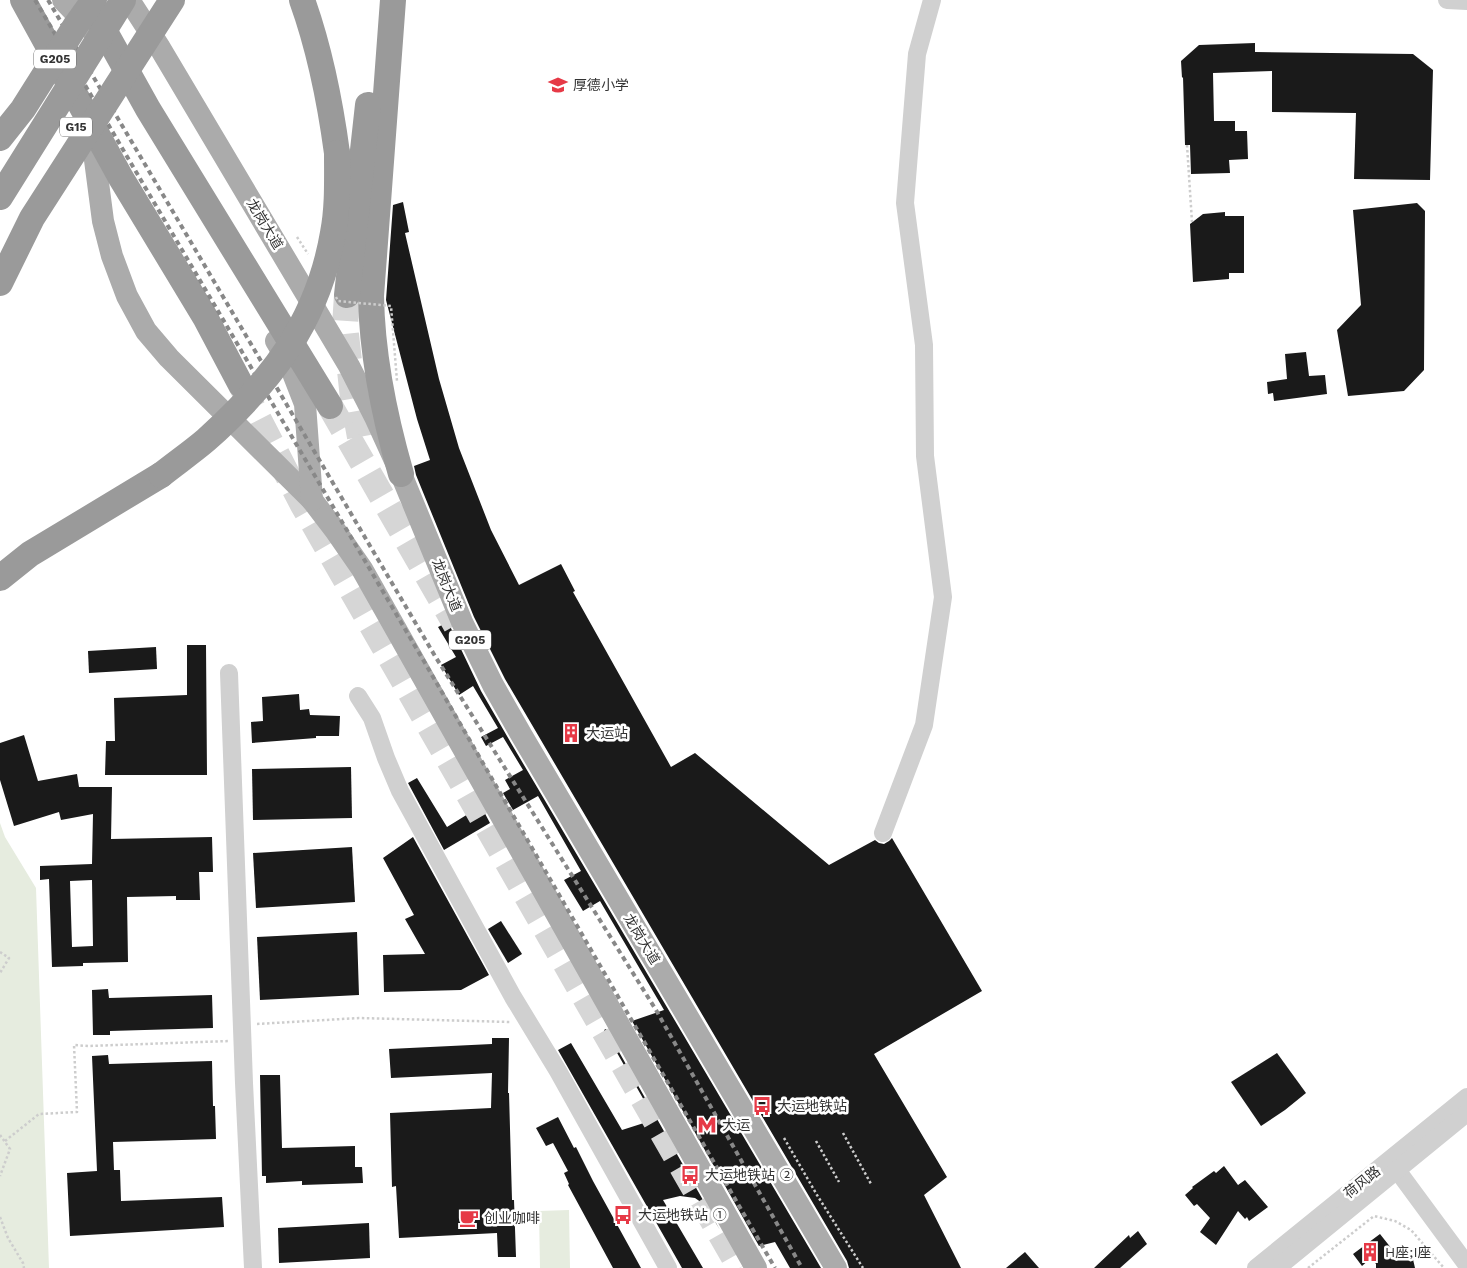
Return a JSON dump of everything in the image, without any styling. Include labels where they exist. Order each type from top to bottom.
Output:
[{"type":"highway","points":[[88,0],[148,109],[330,406]]},
{"type":"highway","points":[[0,138],[24,109],[76,25],[94,0]]},
{"type":"highway","name":"G15","points":[[0,197],[123,0]]},
{"type":"highway","name":"G15","points":[[0,256],[23,214],[156,0]]},
{"type":"highway","points":[[0,283],[32,218],[172,0]]},
{"type":"highway","points":[[0,578],[50,541],[161,475],[205,441],[265,381],[301,329],[316,295],[327,262],[337,195],[337,153],[332,113],[323,68],[302,0]]},
{"type":"highway","points":[[340,294],[375,58],[388,0]]},
{"type":"highway","points":[[393,0],[371,304],[371,328],[382,401],[400,474]]},
{"type":"highway","name":"G205","points":[[22,1],[87,117]]},
{"type":"highway","points":[[87,117],[205,317],[242,385]]},
{"type":"main road","points":[[63,0],[87,24],[103,46],[289,363],[305,404],[312,500]]},
{"type":"main road","name":"龙岗大道","points":[[130,0],[322,320],[375,417],[462,622],[493,685],[836,1268]]},
{"type":"main road","name":"G205","points":[[87,117],[92,137],[102,221],[112,256],[127,296],[146,331],[169,358],[312,500],[362,569],[756,1268]]},
{"type":"street","points":[[883,832],[924,725],[944,597],[925,456],[924,345],[905,203],[916,54],[932,0]]},
{"type":"street","points":[[1447,0],[1467,1]]},
{"type":"street","points":[[229,673],[253,1268]]},
{"type":"street","points":[[358,696],[372,718],[386,758],[405,800],[513,997],[558,1071],[668,1268]]},
{"type":"street","name":"荷风路","points":[[1256,1268],[1467,1097]]},
{"type":"street","name":"荷风路","points":[[1277,1268],[1467,1113]]},
{"type":"street","points":[[1397,1170],[1467,1264]]},
{"type":"path","points":[[1187,145],[1192,222]]},
{"type":"path","points":[[297,237],[312,261]]},
{"type":"path","points":[[340,294],[338,301],[392,306],[397,381]]},
{"type":"path","points":[[0,952],[9,958],[0,973]]},
{"type":"path","points":[[267,1024],[359,1018],[515,1022]]},
{"type":"path","points":[[5,1141],[39,1114],[77,1112],[74,1045],[243,1041]]},
{"type":"path","points":[[843,1133],[871,1184]]},
{"type":"path","points":[[0,1135],[10,1149],[0,1176]]},
{"type":"path","points":[[784,1138],[863,1268]]},
{"type":"path","points":[[816,1141],[839,1182]]},
{"type":"path","points":[[1308,1268],[1374,1216],[1394,1221],[1411,1230],[1444,1268]]},
{"type":"path","points":[[0,1217],[8,1238],[23,1262],[24,1268]]},
{"type":"shaded area","points":[[0,823],[5,837],[36,888],[49,1268],[0,1268]]},
{"type":"shaded area","points":[[569,1210],[570,1268],[540,1268],[539,1211]]},
{"type":"building","points":[[1255,43],[1255,52],[1413,54],[1433,70],[1430,180],[1354,179],[1356,113],[1272,112],[1272,71],[1213,73],[1214,121],[1235,121],[1235,131],[1247,131],[1248,159],[1229,160],[1230,173],[1191,174],[1190,145],[1185,145],[1181,61],[1199,45]]},
{"type":"building","name":"大运站","points":[[403,202],[409,232],[405,233],[439,379],[459,448],[491,530],[519,585],[561,564],[575,591],[573,592],[671,767],[695,753],[829,865],[875,840],[884,844],[892,838],[982,991],[874,1054],[947,1177],[924,1195],[961,1268],[849,1268],[847,1261],[505,679],[474,617],[414,466],[430,460],[417,419],[386,300],[393,205]]},
{"type":"building","points":[[1417,203],[1425,211],[1424,370],[1404,391],[1348,396],[1337,330],[1361,305],[1353,210]]},
{"type":"building","points":[[1225,212],[1225,216],[1244,216],[1244,273],[1229,273],[1229,279],[1193,282],[1190,224],[1203,214]]},
{"type":"building","points":[[1306,352],[1309,376],[1325,375],[1327,394],[1274,401],[1273,393],[1268,394],[1267,382],[1287,379],[1285,354]]},
{"type":"building","points":[[448,622],[481,691],[511,743],[821,1268],[790,1268],[775,1242],[759,1246],[632,1021],[664,1010],[600,901],[583,911],[564,880],[581,871],[538,796],[513,810],[503,793],[510,789],[505,780],[523,770],[503,737],[486,746],[481,737],[498,728],[473,686],[459,695],[441,665],[456,657],[438,627]]},
{"type":"building","points":[[187,645],[206,645],[207,775],[105,775],[106,741],[115,741],[114,698],[187,695]]},
{"type":"building","points":[[156,647],[157,669],[89,673],[88,651]]},
{"type":"building","points":[[299,694],[300,710],[309,709],[310,715],[340,716],[339,736],[316,736],[316,738],[252,743],[251,722],[263,721],[262,697]]},
{"type":"building","points":[[24,735],[38,781],[77,774],[79,787],[112,787],[111,839],[212,837],[213,872],[199,872],[200,900],[176,900],[176,896],[127,897],[128,962],[83,963],[83,966],[52,967],[49,879],[40,880],[40,866],[92,864],[93,814],[61,820],[59,812],[14,826],[0,780],[0,743]],"holes":[[[92,880],[93,946],[72,947],[70,881]]]},
{"type":"building","points":[[351,767],[352,818],[253,820],[252,769]]},
{"type":"building","points":[[417,778],[447,827],[481,806],[490,823],[444,850],[408,783]]},
{"type":"building","points":[[413,837],[489,975],[461,990],[384,992],[383,955],[425,954],[405,919],[414,915],[383,858]]},
{"type":"building","points":[[352,847],[355,902],[256,908],[253,853]]},
{"type":"building","points":[[501,921],[522,954],[508,963],[488,929]]},
{"type":"building","points":[[357,932],[359,995],[260,1000],[257,937]]},
{"type":"building","points":[[108,989],[109,998],[212,995],[213,1028],[110,1031],[110,1035],[93,1035],[92,990]]},
{"type":"building","points":[[606,1029],[720,1230],[705,1205],[695,1198],[680,1196],[663,1200],[703,1268],[682,1268],[558,1050],[571,1043],[622,1130],[647,1122],[649,1109],[604,1030]]},
{"type":"building","points":[[492,1038],[509,1038],[508,1093],[516,1257],[498,1257],[497,1233],[399,1238],[396,1186],[392,1187],[390,1113],[491,1108],[492,1073],[391,1078],[389,1049],[492,1044]]},
{"type":"building","points":[[1277,1053],[1306,1093],[1261,1126],[1231,1082]]},
{"type":"building","points":[[108,1055],[109,1064],[212,1061],[216,1139],[113,1142],[114,1170],[120,1170],[121,1201],[222,1197],[224,1227],[70,1236],[67,1173],[97,1171],[92,1056]]},
{"type":"building","points":[[260,1075],[280,1075],[282,1148],[355,1146],[355,1167],[362,1167],[363,1183],[302,1185],[302,1181],[266,1183],[266,1176],[262,1176]]},
{"type":"building","points":[[558,1117],[641,1268],[613,1268],[568,1185],[564,1173],[568,1171],[553,1143],[546,1146],[536,1128]]},
{"type":"building","points":[[1224,1166],[1238,1185],[1245,1180],[1268,1207],[1249,1221],[1247,1217],[1245,1219],[1238,1211],[1216,1245],[1200,1232],[1210,1218],[1197,1204],[1194,1206],[1185,1195],[1192,1187]]},
{"type":"building","points":[[369,1223],[370,1258],[279,1263],[278,1228]]},
{"type":"building","points":[[1138,1231],[1147,1244],[1120,1268],[1094,1268],[1129,1235],[1130,1238]]},
{"type":"building","name":"H座;I座","points":[[1380,1234],[1399,1258],[1412,1255],[1415,1268],[1376,1268],[1376,1264],[1371,1258],[1362,1266],[1353,1254]]},
{"type":"building","points":[[1025,1252],[1039,1268],[1006,1268]]},
{"type":"tunnel","points":[[347,295],[345,326],[353,398],[364,449]]},
{"type":"tunnel","points":[[241,385],[303,505],[740,1268]]},
{"type":"tunnel","points":[[330,406],[456,625]]},
{"type":"railway","points":[[35,0],[425,663],[775,1268]]},
{"type":"railway","points":[[48,0],[435,656],[656,1010],[802,1268]]},
{"type":"place","name":"厚德小学","points":[[558,85]]},
{"type":"place","name":"大运站","points":[[571,733]]},
{"type":"place","name":"大运地铁站","points":[[762,1106]]},
{"type":"place","name":"大运","points":[[707,1125]]},
{"type":"place","name":"大运地铁站 ②","points":[[690,1175]]},
{"type":"place","name":"大运地铁站 ①","points":[[623,1215]]},
{"type":"place","name":"创业咖啡","points":[[469,1218]]},
{"type":"place","name":"H座;I座","points":[[1370,1252]]}]
